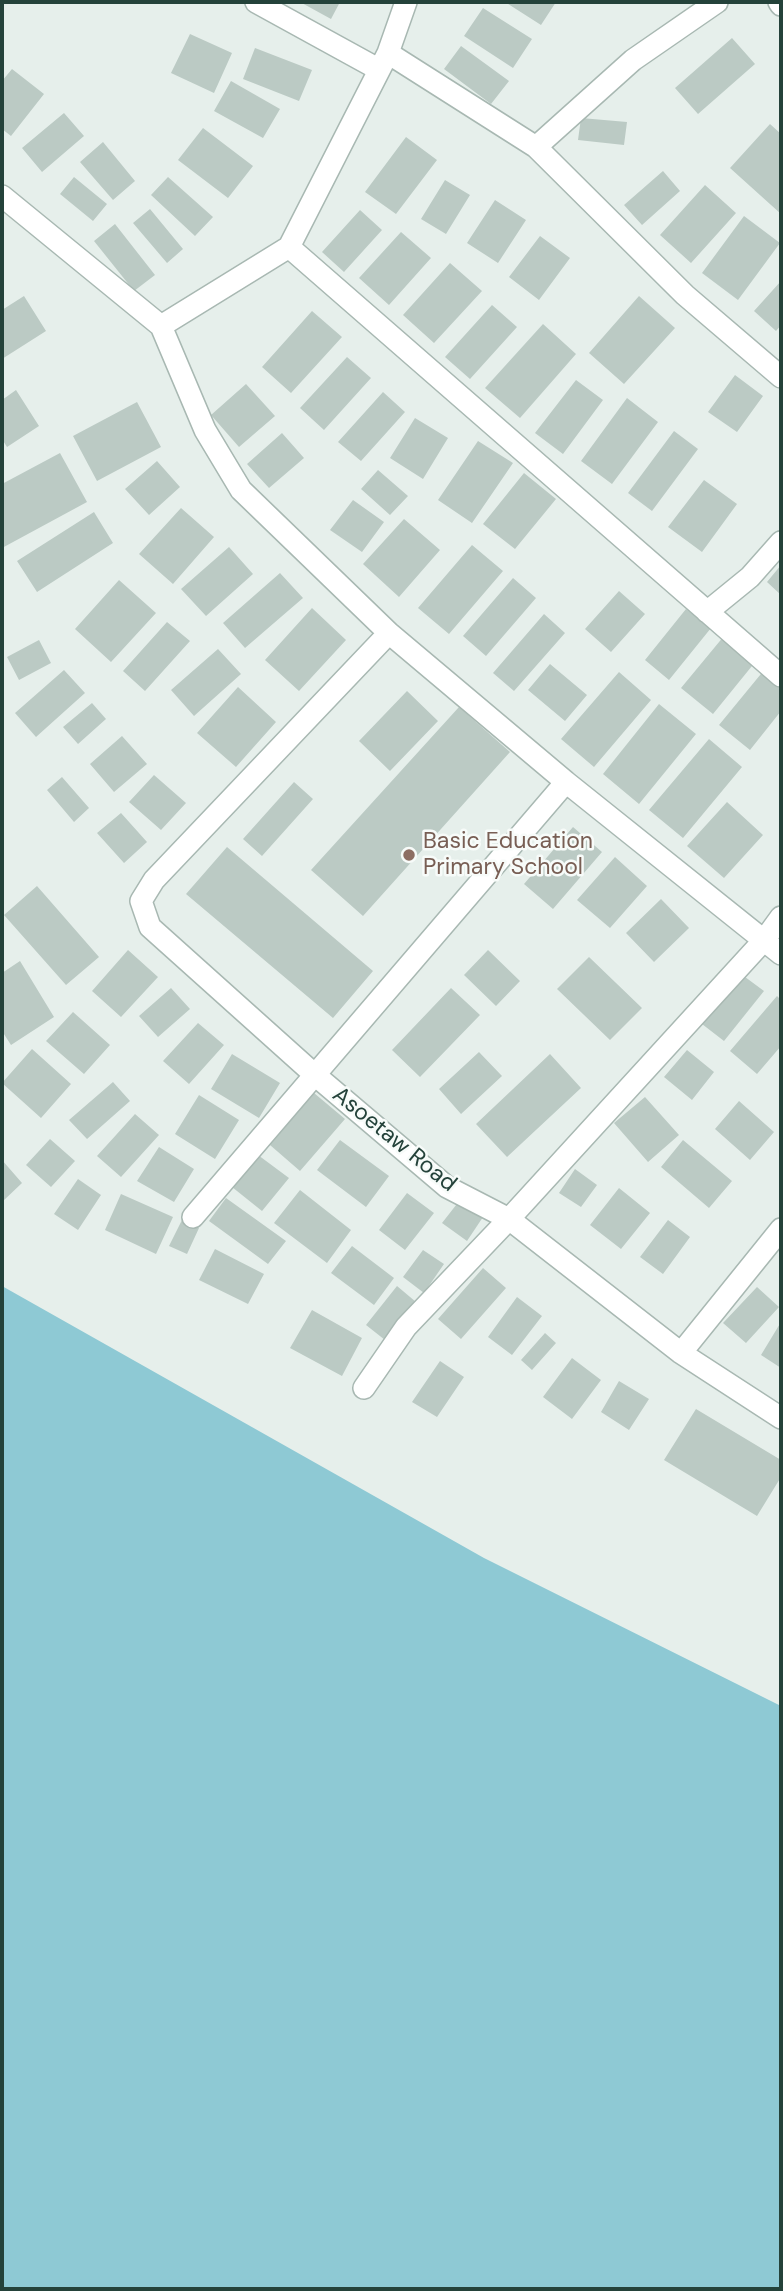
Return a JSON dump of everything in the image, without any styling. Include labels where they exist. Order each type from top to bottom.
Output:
[{"type":"street","points":[[257,2],[383,61],[536,147],[685,295],[781,377]]},
{"type":"street","points":[[161,326],[289,247],[383,61],[406,2]]},
{"type":"street","points":[[536,147],[634,60],[717,2]]},
{"type":"street","points":[[2,196],[161,326],[205,430],[241,490],[389,633],[566,782],[781,954]]},
{"type":"street","points":[[289,247],[781,676]]},
{"type":"street","points":[[707,612],[750,578],[781,542]]},
{"type":"street","name":"Asoetaw Road","points":[[389,633],[154,880],[141,901],[149,927],[447,1187],[509,1219],[681,1353],[781,1418]]},
{"type":"street","points":[[193,1217],[566,782]]},
{"type":"street","points":[[364,1388],[406,1327],[509,1219],[765,939],[781,917]]},
{"type":"street","points":[[681,1353],[781,1229]]},
{"type":"water","points":[[2,1286],[484,1558],[781,1706],[781,2289],[2,2289]]},
{"type":"building","points":[[300,2],[340,2],[331,19]]},
{"type":"building","points":[[505,2],[556,2],[541,25]]},
{"type":"building","points":[[483,8],[532,39],[513,68],[464,36]]},
{"type":"building","points":[[190,34],[232,53],[214,93],[171,73]]},
{"type":"building","points":[[732,38],[755,64],[698,114],[675,88]]},
{"type":"building","points":[[461,46],[509,81],[491,104],[444,69]]},
{"type":"building","points":[[255,48],[312,70],[299,101],[243,79]]},
{"type":"building","points":[[12,69],[44,94],[11,136],[2,129],[2,81]]},
{"type":"building","points":[[231,81],[280,109],[263,138],[214,111]]},
{"type":"building","points":[[64,113],[84,136],[42,172],[22,148]]},
{"type":"building","points":[[581,118],[627,122],[624,145],[578,140]]},
{"type":"building","points":[[770,124],[781,134],[781,214],[730,168]]},
{"type":"building","points":[[203,128],[253,166],[228,198],[178,160]]},
{"type":"building","points":[[406,137],[437,160],[396,214],[365,192]]},
{"type":"building","points":[[103,142],[135,181],[113,200],[80,162]]},
{"type":"building","points":[[663,171],[680,191],[642,225],[624,205]]},
{"type":"building","points":[[74,177],[107,204],[93,221],[60,194]]},
{"type":"building","points":[[168,177],[213,217],[195,236],[151,195]]},
{"type":"building","points":[[445,180],[470,195],[446,234],[421,219]]},
{"type":"building","points":[[705,185],[736,213],[691,263],[660,235]]},
{"type":"building","points":[[495,200],[526,220],[498,263],[467,243]]},
{"type":"building","points":[[150,209],[183,249],[167,263],[133,223]]},
{"type":"building","points":[[360,210],[382,230],[344,272],[322,252]]},
{"type":"building","points":[[744,216],[780,243],[738,300],[702,273]]},
{"type":"building","points":[[115,224],[155,275],[134,291],[94,241]]},
{"type":"building","points":[[401,232],[431,258],[389,305],[359,278]]},
{"type":"building","points":[[540,236],[570,258],[539,300],[509,277]]},
{"type":"building","points":[[450,263],[482,291],[434,343],[403,315]]},
{"type":"building","points":[[781,281],[781,325],[776,331],[754,311]]},
{"type":"building","points":[[24,296],[46,331],[2,359],[2,310]]},
{"type":"building","points":[[639,296],[675,328],[624,384],[589,353]]},
{"type":"building","points":[[492,305],[517,327],[470,379],[445,357]]},
{"type":"building","points":[[312,311],[342,337],[291,393],[262,367]]},
{"type":"building","points":[[543,324],[576,354],[520,418],[485,388]]},
{"type":"building","points":[[347,357],[371,378],[324,430],[300,408]]},
{"type":"building","points":[[735,375],[763,396],[737,432],[708,412]]},
{"type":"building","points":[[576,380],[603,400],[563,454],[535,433]]},
{"type":"building","points":[[246,384],[275,416],[239,447],[211,415]]},
{"type":"building","points":[[16,390],[39,426],[7,447],[2,439],[2,400]]},
{"type":"building","points":[[383,392],[405,412],[361,461],[338,442]]},
{"type":"building","points":[[627,398],[658,422],[612,484],[581,461]]},
{"type":"building","points":[[137,402],[161,447],[97,481],[73,436]]},
{"type":"building","points":[[415,418],[448,438],[423,479],[390,458]]},
{"type":"building","points":[[674,431],[698,449],[652,511],[628,493]]},
{"type":"building","points":[[282,433],[304,458],[269,488],[247,464]]},
{"type":"building","points":[[478,441],[513,463],[472,523],[438,500]]},
{"type":"building","points":[[60,453],[87,502],[2,548],[2,484]]},
{"type":"building","points":[[157,461],[180,487],[149,515],[125,489]]},
{"type":"building","points":[[378,470],[408,496],[390,515],[361,489]]},
{"type":"building","points":[[524,473],[556,499],[515,549],[483,524]]},
{"type":"building","points":[[704,480],[737,504],[702,552],[668,527]]},
{"type":"building","points":[[353,500],[384,522],[362,552],[330,530]]},
{"type":"building","points":[[181,508],[214,537],[173,584],[139,554]]},
{"type":"building","points":[[94,512],[113,543],[37,592],[17,561]]},
{"type":"building","points":[[404,519],[440,550],[399,597],[363,564]]},
{"type":"building","points":[[472,545],[503,571],[449,634],[418,608]]},
{"type":"building","points":[[229,547],[253,574],[206,616],[181,589]]},
{"type":"building","points":[[781,565],[781,595],[767,582]]},
{"type":"building","points":[[280,573],[303,598],[245,648],[223,623]]},
{"type":"building","points":[[513,578],[536,598],[486,656],[463,636]]},
{"type":"building","points":[[119,580],[156,613],[111,662],[75,629]]},
{"type":"building","points":[[619,591],[645,614],[611,652],[585,629]]},
{"type":"building","points":[[312,608],[346,640],[299,691],[265,660]]},
{"type":"building","points":[[686,609],[711,628],[669,680],[645,660]]},
{"type":"building","points":[[544,614],[565,633],[514,691],[493,673]]},
{"type":"building","points":[[167,622],[190,641],[145,691],[123,671]]},
{"type":"building","points":[[724,636],[756,661],[713,714],[681,688]]},
{"type":"building","points":[[39,640],[51,663],[19,680],[7,657]]},
{"type":"building","points":[[218,649],[241,674],[194,716],[171,690]]},
{"type":"building","points":[[550,664],[587,695],[565,721],[528,690]]},
{"type":"building","points":[[765,669],[781,683],[781,711],[750,750],[719,725]]},
{"type":"building","points":[[64,670],[85,693],[36,737],[15,713]]},
{"type":"building","points":[[619,672],[651,700],[594,767],[561,739]]},
{"type":"building","points":[[238,687],[276,722],[236,767],[197,733]]},
{"type":"building","points":[[407,691],[438,721],[390,771],[359,741]]},
{"type":"building","points":[[92,703],[106,719],[78,744],[63,727]]},
{"type":"building","points":[[659,704],[696,734],[639,804],[603,774]]},
{"type":"building","points":[[459,707],[510,752],[363,916],[311,870]]},
{"type":"building","points":[[122,736],[147,764],[114,792],[90,764]]},
{"type":"building","points":[[709,739],[742,767],[683,838],[649,810]]},
{"type":"building","points":[[154,775],[186,803],[161,830],[129,802]]},
{"type":"building","points":[[62,777],[89,808],[74,822],[47,790]]},
{"type":"building","points":[[294,782],[313,799],[262,856],[243,839]]},
{"type":"building","points":[[727,802],[763,835],[724,878],[687,846]]},
{"type":"building","points":[[121,813],[147,842],[124,863],[97,833]]},
{"type":"building","points":[[573,827],[602,852],[553,909],[524,884]]},
{"type":"building","points":[[227,847],[373,971],[333,1018],[186,894]]},
{"type":"building","points":[[615,857],[647,886],[610,928],[577,900]]},
{"type":"building","points":[[37,886],[99,957],[66,985],[4,915]]},
{"type":"building","points":[[661,899],[689,928],[654,962],[626,933]]},
{"type":"building","points":[[128,950],[158,977],[121,1017],[92,991]]},
{"type":"building","points":[[488,950],[520,981],[496,1006],[464,975]]},
{"type":"building","points":[[589,957],[642,1008],[610,1040],[557,989]]},
{"type":"building","points":[[20,961],[54,1017],[11,1045],[2,1031],[2,973]]},
{"type":"building","points":[[741,974],[764,991],[724,1041],[702,1024]]},
{"type":"building","points":[[171,988],[190,1009],[158,1037],[139,1016]]},
{"type":"building","points":[[451,988],[480,1015],[420,1077],[392,1050]]},
{"type":"building","points":[[777,996],[781,1000],[781,1046],[757,1074],[730,1051]]},
{"type":"building","points":[[73,1012],[110,1045],[84,1074],[46,1041]]},
{"type":"building","points":[[198,1023],[224,1045],[189,1084],[163,1061]]},
{"type":"building","points":[[32,1049],[71,1084],[41,1118],[2,1083]]},
{"type":"building","points":[[687,1050],[714,1072],[692,1100],[664,1077]]},
{"type":"building","points":[[479,1052],[502,1076],[461,1114],[439,1089]]},
{"type":"building","points":[[232,1054],[280,1083],[259,1118],[211,1089]]},
{"type":"building","points":[[550,1054],[581,1088],[507,1157],[476,1124]]},
{"type":"building","points":[[113,1082],[130,1101],[87,1139],[69,1120]]},
{"type":"building","points":[[314,1093],[345,1119],[300,1171],[270,1145]]},
{"type":"building","points":[[199,1095],[239,1120],[215,1159],[175,1134]]},
{"type":"building","points":[[645,1097],[679,1135],[648,1162],[614,1123]]},
{"type":"building","points":[[739,1101],[774,1132],[750,1160],[715,1129]]},
{"type":"building","points":[[135,1114],[159,1135],[121,1177],[97,1156]]},
{"type":"building","points":[[50,1139],[75,1161],[51,1187],[26,1165]]},
{"type":"building","points":[[340,1140],[389,1176],[366,1207],[317,1170]]},
{"type":"building","points":[[683,1140],[732,1181],[709,1208],[661,1167]]},
{"type":"building","points":[[159,1147],[194,1169],[174,1202],[137,1181]]},
{"type":"building","points":[[258,1155],[289,1178],[262,1211],[232,1187]]},
{"type":"building","points":[[2,1160],[22,1183],[2,1202]]},
{"type":"building","points":[[575,1169],[597,1185],[581,1207],[559,1193]]},
{"type":"building","points":[[78,1179],[101,1195],[78,1230],[54,1214]]},
{"type":"building","points":[[619,1188],[650,1213],[621,1249],[590,1225]]},
{"type":"building","points":[[300,1190],[351,1230],[327,1263],[274,1223]]},
{"type":"building","points":[[407,1193],[434,1213],[405,1250],[379,1230]]},
{"type":"building","points":[[121,1194],[173,1217],[156,1254],[105,1230]]},
{"type":"building","points":[[226,1198],[286,1241],[268,1264],[209,1221]]},
{"type":"building","points":[[460,1200],[483,1217],[467,1241],[442,1223]]},
{"type":"building","points":[[182,1220],[199,1228],[187,1254],[169,1246]]},
{"type":"building","points":[[668,1220],[690,1237],[663,1274],[640,1257]]},
{"type":"building","points":[[352,1246],[394,1278],[374,1305],[331,1273]]},
{"type":"building","points":[[215,1249],[264,1274],[248,1304],[199,1280]]},
{"type":"building","points":[[423,1250],[444,1264],[424,1293],[403,1277]]},
{"type":"building","points":[[483,1268],[506,1288],[461,1339],[438,1319]]},
{"type":"building","points":[[397,1286],[416,1302],[385,1340],[366,1325]]},
{"type":"building","points":[[757,1287],[779,1307],[746,1343],[723,1323]]},
{"type":"building","points":[[517,1297],[542,1316],[512,1355],[488,1337]]},
{"type":"building","points":[[312,1310],[362,1338],[342,1376],[290,1348]]},
{"type":"building","points":[[781,1322],[781,1368],[761,1355]]},
{"type":"building","points":[[545,1333],[556,1343],[532,1370],[521,1360]]},
{"type":"building","points":[[572,1358],[601,1380],[572,1419],[543,1397]]},
{"type":"building","points":[[440,1361],[464,1377],[437,1417],[412,1402]]},
{"type":"building","points":[[619,1381],[649,1399],[629,1430],[601,1412]]},
{"type":"building","points":[[696,1409],[781,1460],[781,1477],[757,1516],[664,1460]]},
{"type":"place","name":"Basic Education Primary School","points":[[409,855]]}]
